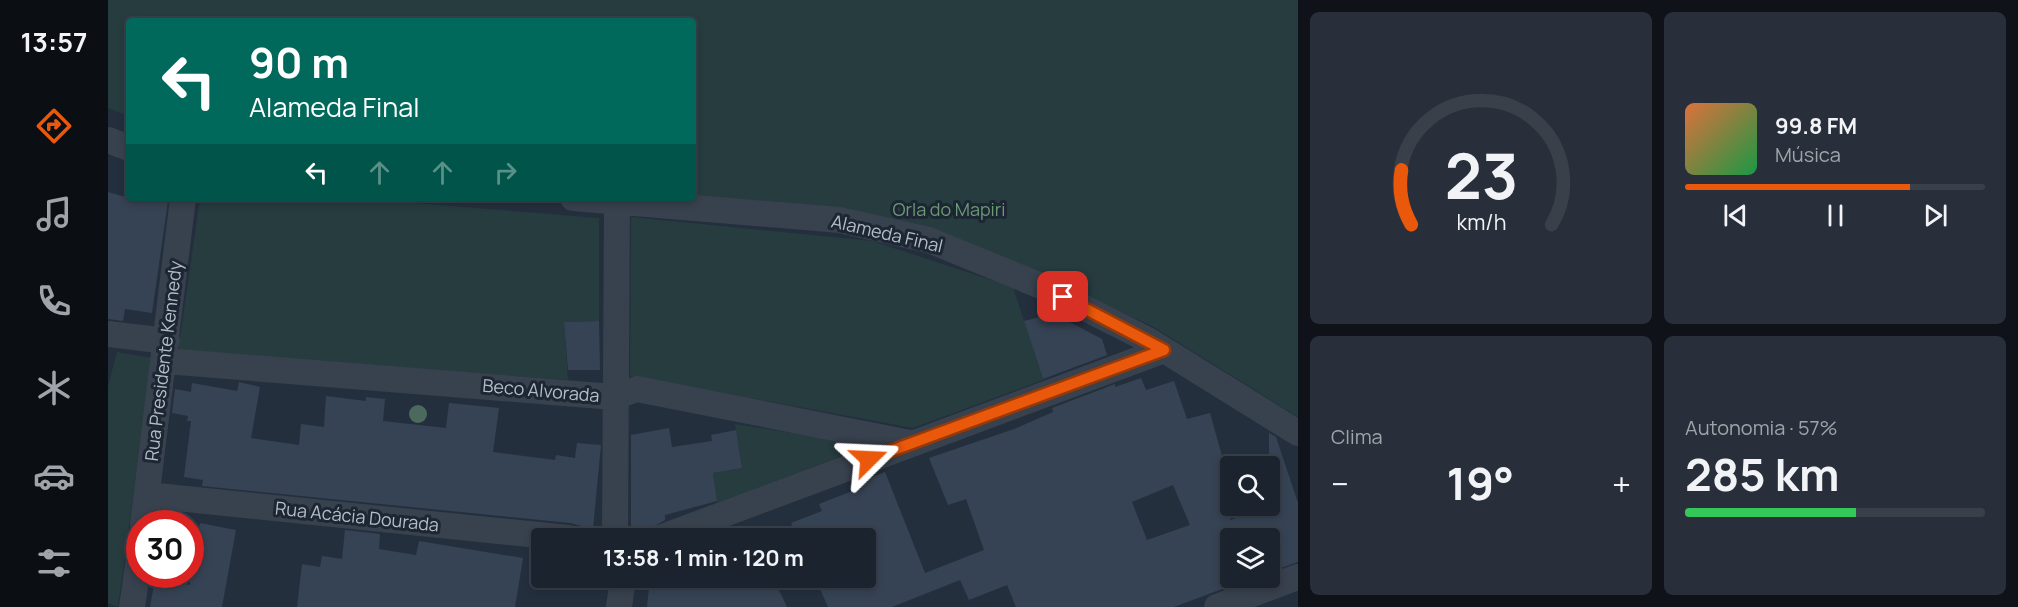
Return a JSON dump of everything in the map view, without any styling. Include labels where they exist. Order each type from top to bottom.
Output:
[{"type":"street","points":[[108,140],[126,147]]},
{"type":"street","name":"Rua Presidente Kennedy","points":[[145,510],[183,201]]},
{"type":"street","points":[[615,528],[617,201]]},
{"type":"street","name":"Alameda Final","points":[[617,201],[840,220],[929,240],[1041,286],[1164,350],[1298,433]]},
{"type":"street","name":"Beco Alvorada","points":[[108,334],[166,351],[614,397],[637,388],[910,443]]},
{"type":"street","points":[[686,528],[1164,350]]},
{"type":"street","name":"Rua Acácia Dourada","points":[[147,495],[531,534]]},
{"type":"street","points":[[1217,607],[1298,577]]},
{"type":"street","points":[[132,607],[135,588]]},
{"type":"street","points":[[619,607],[622,588]]},
{"type":"green space","name":"Orla do Mapiri","points":[[108,0],[1298,0],[1298,417],[1152,326],[930,227],[845,208],[696,196],[696,18],[126,18],[126,115],[108,108]]},
{"type":"green space","points":[[200,201],[389,201],[599,218],[599,321],[564,322],[568,380],[178,352]]},
{"type":"green space","points":[[631,217],[872,241],[1013,287],[1043,380],[913,428],[630,376]]},
{"type":"green space","points":[[117,352],[152,358],[131,510],[126,510],[126,548],[118,607],[108,603],[108,386]]},
{"type":"green space","points":[[735,424],[870,445],[717,503],[713,473],[742,468]]},
{"type":"building","points":[[108,192],[126,197],[126,201],[168,201],[152,313],[125,309],[123,321],[108,319]]},
{"type":"building","points":[[1059,312],[1062,318],[1102,339],[1107,355],[1043,379],[1024,321]]},
{"type":"building","points":[[599,321],[600,370],[568,370],[564,322]]},
{"type":"building","points":[[1141,378],[1146,390],[1174,381],[1187,419],[1210,413],[1222,456],[1220,456],[1220,516],[1230,516],[1230,520],[1243,516],[1280,516],[1280,456],[1269,456],[1269,433],[1276,437],[1298,503],[1298,562],[1280,568],[1280,528],[1220,528],[1220,588],[1225,588],[1174,607],[1016,607],[1007,585],[969,600],[960,580],[892,607],[828,607],[819,588],[876,588],[876,528],[793,528],[791,523],[822,511],[819,504],[852,491],[849,486],[885,472],[925,573],[984,550],[966,499],[948,505],[929,458],[1014,429],[1053,412],[1052,408],[1115,384],[1115,387]],"holes":[[[1173,485],[1190,525],[1147,540],[1132,502]]]},
{"type":"building","points":[[239,382],[260,387],[251,438],[299,445],[301,424],[324,427],[326,396],[366,401],[366,397],[385,399],[383,421],[446,428],[449,403],[499,408],[493,452],[555,460],[556,455],[575,458],[577,443],[601,445],[593,528],[570,523],[202,486],[203,480],[184,477],[191,421],[187,421],[188,416],[172,413],[175,389],[191,392],[192,383],[237,391]]},
{"type":"building","points":[[669,428],[672,447],[712,441],[711,435],[736,430],[742,468],[713,473],[717,501],[665,515],[665,520],[651,528],[631,528],[631,435]]},
{"type":"building","points":[[204,524],[236,530],[222,607],[150,607],[153,588],[204,588]]},
{"type":"building","points":[[345,530],[380,534],[379,549],[416,555],[419,541],[523,558],[515,607],[297,607],[302,564],[320,567],[322,556],[342,559]]},
{"type":"building","points":[[649,588],[778,588],[787,607],[647,607]]},
{"type":"route","points":[[869,459],[1164,350],[1063,297]]}]
